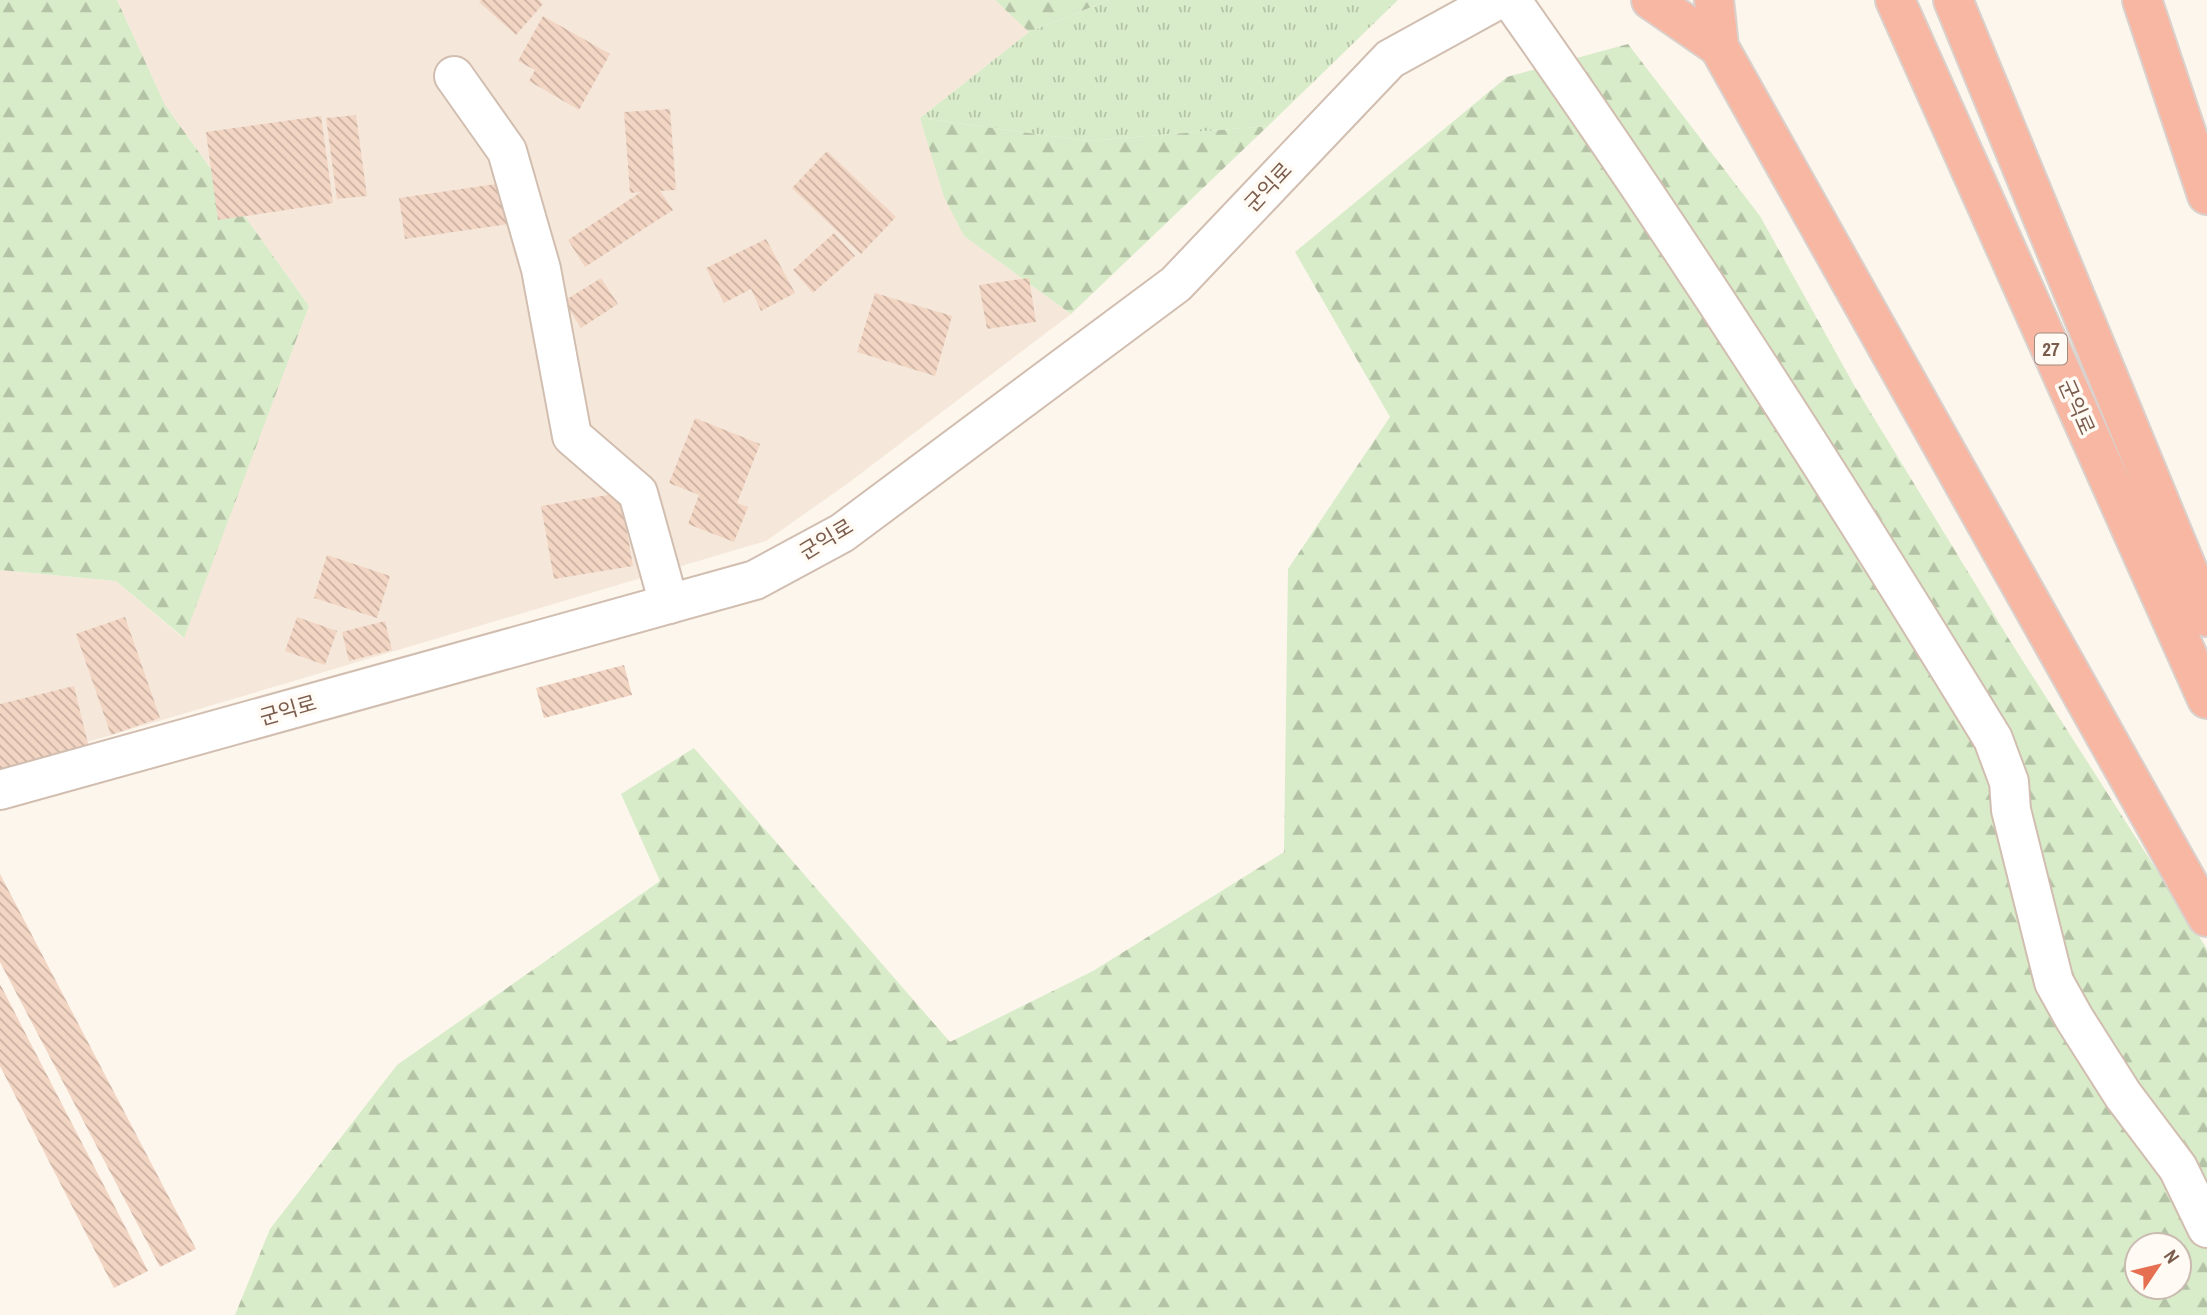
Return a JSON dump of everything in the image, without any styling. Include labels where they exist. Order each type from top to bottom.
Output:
[{"type":"highway","points":[[1651,0],[1718,47]]},
{"type":"highway","points":[[1714,0],[1718,47],[2207,917]]},
{"type":"highway","name":"군익로","points":[[1895,0],[2207,699]]},
{"type":"highway","name":"군익로","points":[[1953,0],[2207,617]]},
{"type":"highway","points":[[2142,0],[2207,195]]},
{"type":"highway","points":[[2161,52],[2171,6],[2176,0]]},
{"type":"street","name":"군익로","points":[[0,790],[755,580],[842,533],[1176,284],[1390,59],[1497,0]]},
{"type":"street","points":[[1511,0],[1597,124],[1847,500],[1993,739],[2009,782],[2011,810],[2054,982],[2123,1095],[2178,1168],[2207,1228]]},
{"type":"street","points":[[454,76],[507,151],[541,269],[572,436],[638,493],[669,604]]},
{"type":"shaded area","points":[[117,0],[995,0],[1029,32],[920,118],[964,236],[1071,314],[847,484],[766,541],[0,768],[0,570],[116,581],[183,638],[309,306],[165,105]]},
{"type":"green space","points":[[0,0],[117,0],[165,105],[309,306],[184,638],[116,581],[0,570]]},
{"type":"green space","points":[[995,0],[1109,0],[1029,32]]},
{"type":"green space","points":[[1109,0],[1398,0],[1268,126],[1088,141],[920,118],[1029,32]]},
{"type":"green space","points":[[1628,44],[1760,216],[1855,387],[2012,644],[2207,949],[2207,1315],[235,1315],[270,1229],[397,1065],[660,881],[621,794],[694,748],[950,1042],[1093,971],[1284,852],[1288,569],[1390,417],[1295,252],[1507,77]]},
{"type":"green space","points":[[920,118],[1088,141],[1268,126],[1071,314],[964,236],[944,197]]},
{"type":"building","points":[[539,0],[543,4],[516,35],[479,2]]},
{"type":"building","points":[[543,16],[610,54],[579,110],[529,81],[535,70],[518,61]]},
{"type":"building","points":[[670,109],[676,190],[660,191],[673,210],[585,267],[568,240],[641,192],[630,193],[624,112]]},
{"type":"building","points":[[356,115],[367,196],[337,199],[326,118]]},
{"type":"building","points":[[321,116],[333,203],[218,220],[206,132]]},
{"type":"building","points":[[827,151],[896,217],[861,254],[792,188]]},
{"type":"building","points":[[503,183],[509,224],[405,239],[399,198]]},
{"type":"building","points":[[834,233],[855,256],[813,293],[793,270]]},
{"type":"building","points":[[766,239],[795,293],[761,311],[751,289],[724,303],[706,268]]},
{"type":"building","points":[[601,278],[618,304],[581,328],[564,301]]},
{"type":"building","points":[[1029,278],[1036,322],[987,329],[979,285]]},
{"type":"building","points":[[875,293],[952,316],[935,376],[857,352]]},
{"type":"building","points":[[695,418],[760,444],[737,503],[748,507],[734,542],[688,524],[699,495],[669,483]]},
{"type":"building","points":[[620,493],[633,566],[554,579],[541,506]]},
{"type":"building","points":[[327,555],[390,576],[377,618],[314,598]]},
{"type":"building","points":[[125,617],[160,718],[111,735],[76,634]]},
{"type":"building","points":[[297,617],[337,631],[325,665],[285,651]]},
{"type":"building","points":[[385,621],[392,650],[349,661],[342,632]]},
{"type":"building","points":[[624,665],[632,695],[544,718],[536,688]]},
{"type":"building","points":[[74,686],[89,748],[0,769],[0,704]]},
{"type":"building","points":[[0,874],[196,1249],[160,1267],[0,962]]},
{"type":"building","points":[[0,984],[148,1271],[114,1288],[0,1066]]}]
